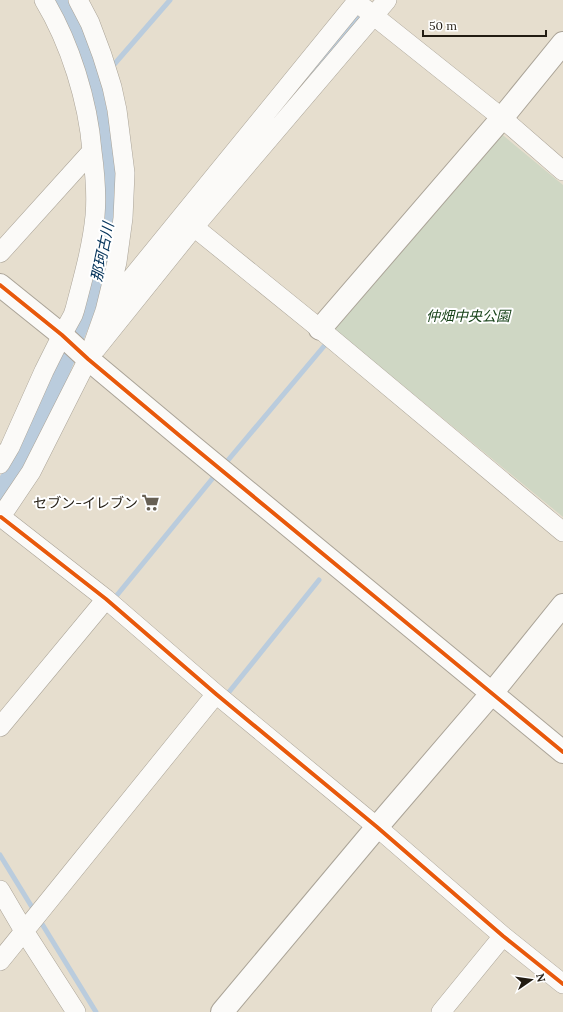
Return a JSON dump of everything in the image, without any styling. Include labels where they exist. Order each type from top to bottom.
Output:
[{"type":"street","points":[[0,464],[10,447],[44,370],[73,315],[89,256],[95,215],[95,179],[91,137],[82,92],[63,36],[53,14],[44,0]]},
{"type":"street","points":[[78,0],[90,23],[102,55],[112,87],[117,110],[125,173],[123,218],[117,262],[105,311],[88,360],[32,472],[1,518],[106,599],[216,694],[377,827],[503,936],[563,984]]},
{"type":"street","points":[[105,311],[187,223],[387,0]]},
{"type":"street","points":[[88,360],[187,223],[356,1],[502,118],[563,171]]},
{"type":"street","points":[[320,329],[502,118],[563,43]]},
{"type":"street","points":[[0,253],[92,152]]},
{"type":"street","points":[[187,223],[320,329],[563,532]]},
{"type":"street","points":[[0,286],[62,335],[88,360],[563,752]]},
{"type":"street","points":[[0,727],[106,599]]},
{"type":"street","points":[[222,1012],[377,827],[492,693],[563,606]]},
{"type":"street","points":[[0,961],[216,694]]},
{"type":"street","points":[[0,890],[24,931],[76,1012]]},
{"type":"street","points":[[441,1012],[503,936]]},
{"type":"green space","name":"仲畑中央公園","points":[[499,132],[563,185],[563,517],[333,328]]},
{"type":"water","name":"那珂古川","points":[[49,0],[73,0],[97,57],[119,173],[113,260],[93,317],[49,423],[41,440],[0,505],[0,476],[14,454],[79,313],[99,176]]},
{"type":"waterway","points":[[111,68],[170,0]]},
{"type":"waterway","points":[[284,107],[363,12]]},
{"type":"waterway","points":[[224,465],[325,345]]},
{"type":"waterway","points":[[113,600],[217,473]]},
{"type":"waterway","points":[[225,697],[319,580]]},
{"type":"waterway","points":[[0,855],[35,912]]},
{"type":"waterway","points":[[39,919],[96,1012]]},
{"type":"cycle path","points":[[0,285],[62,335],[88,359],[180,436],[563,752]]},
{"type":"cycle path","points":[[1,517],[106,599],[216,694],[377,827],[503,936],[563,984]]},
{"type":"place","name":"セブン-イレブン","points":[[151,503]]}]
